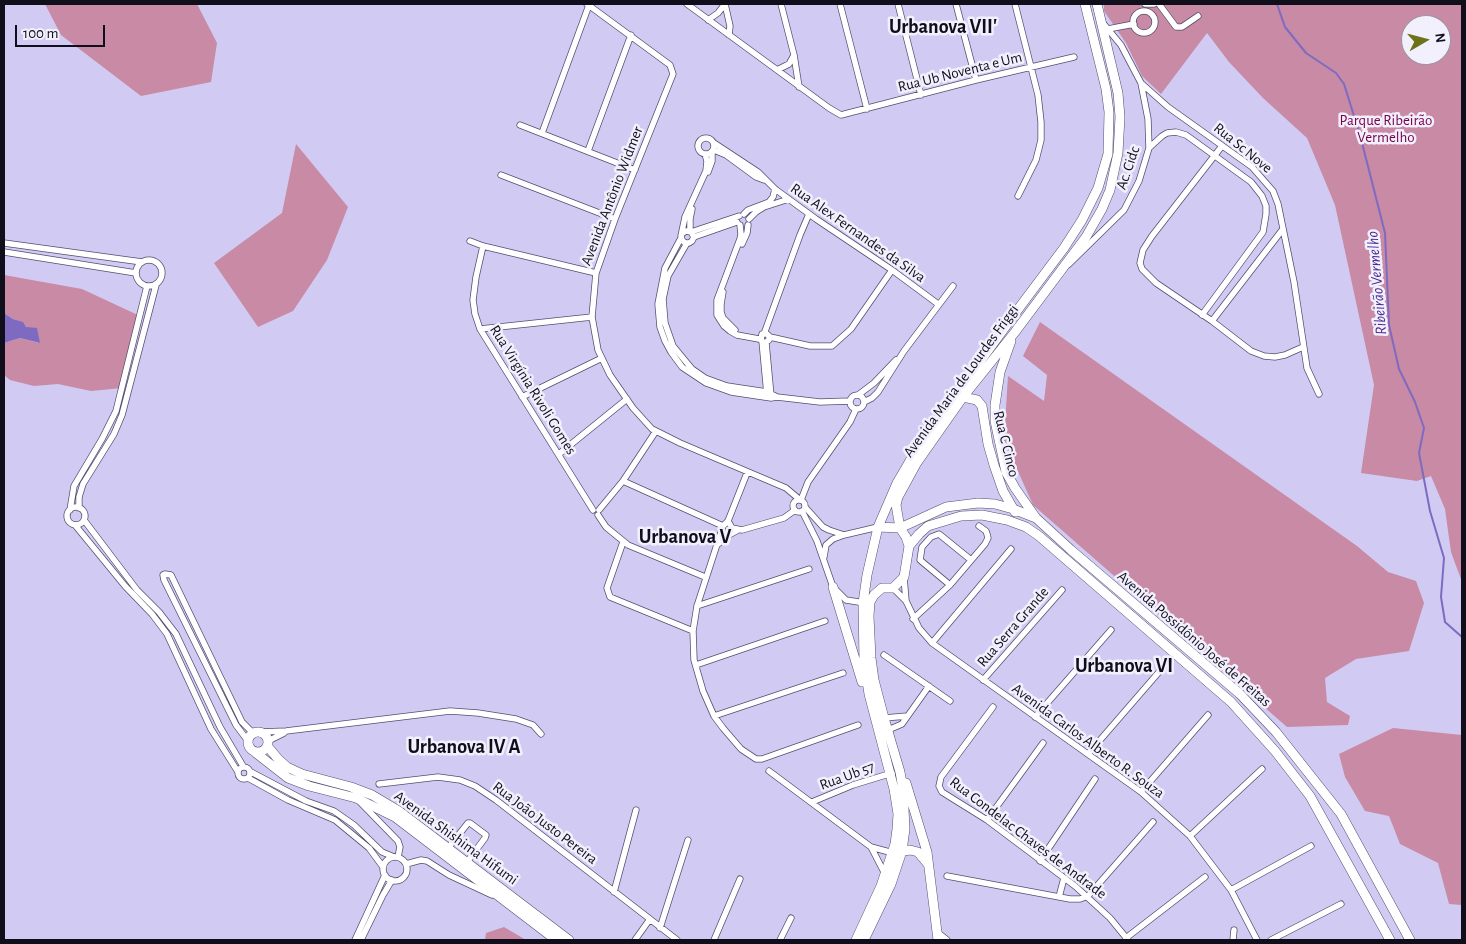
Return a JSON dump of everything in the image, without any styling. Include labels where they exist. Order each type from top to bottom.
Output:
[{"type":"street","points":[[687,4],[800,86]]},
{"type":"street","points":[[708,20],[718,13],[725,4]]},
{"type":"street","points":[[725,4],[730,26],[729,35]]},
{"type":"street","points":[[782,4],[800,86]]},
{"type":"street","points":[[840,4],[867,109]]},
{"type":"street","points":[[898,4],[921,95]]},
{"type":"street","points":[[956,4],[976,80]]},
{"type":"street","points":[[1014,4],[1041,110],[1041,140],[1032,170],[1018,196]]},
{"type":"street","name":"Avenida Maria de Lourdes Friggi","points":[[896,772],[869,694],[864,661],[867,576],[878,527],[897,483],[921,442],[1064,248],[1082,220],[1098,188],[1108,154],[1109,112],[1106,89],[1084,4]]},
{"type":"street","name":"Avenida Maria de Lourdes Friggi","points":[[909,546],[900,528],[896,505],[905,484],[925,450],[963,398],[1086,237],[1102,209],[1110,190],[1118,154],[1119,106],[1097,4]]},
{"type":"street","points":[[1159,4],[1173,25],[1179,28],[1198,16]]},
{"type":"street","points":[[542,133],[588,5]]},
{"type":"street","name":"Avenida Antônio Widmer","points":[[588,5],[670,65],[673,74],[596,273],[592,316],[598,350],[610,375],[633,408],[656,431],[747,473],[786,488],[798,501],[804,502],[801,510]]},
{"type":"street","points":[[1149,8],[1155,23],[1151,31],[1145,33],[1139,31],[1134,24],[1134,17],[1138,12],[1149,8],[1166,14]]},
{"type":"street","name":"Ac. Cidc","points":[[1056,276],[1124,210],[1139,181],[1149,148],[1148,119],[1141,83],[1122,45],[1102,21]]},
{"type":"street","points":[[1108,29],[1134,24]]},
{"type":"street","points":[[588,152],[631,36]]},
{"type":"street","points":[[777,70],[789,64],[794,55]]},
{"type":"street","name":"Rua Ub Noventa e Um","points":[[800,86],[837,113],[844,115],[976,80],[1074,57]]},
{"type":"street","name":"Rua Sc Nove","points":[[1141,83],[1152,94],[1258,173],[1273,191],[1294,282],[1306,368],[1320,394]]},
{"type":"street","points":[[520,125],[635,170]]},
{"type":"street","points":[[1149,148],[1162,136],[1176,132],[1189,136],[1251,182],[1264,200],[1266,214],[1263,232],[1202,315]]},
{"type":"street","points":[[687,243],[683,242],[682,235],[685,217],[706,171],[707,161],[705,154],[699,150],[700,141],[707,138],[714,143],[712,161],[692,208],[690,219],[692,241],[687,243],[672,268],[665,286],[663,300],[664,316],[670,341],[684,361],[705,378],[727,386],[771,395]]},
{"type":"street","name":"Rua Alex Fernandes da Silva","points":[[714,143],[758,172],[775,189],[938,304]]},
{"type":"street","points":[[1222,146],[1152,236],[1143,250],[1140,263],[1142,269],[1156,283],[1212,321],[1251,351],[1264,356],[1275,357],[1303,347]]},
{"type":"street","points":[[705,154],[713,151]]},
{"type":"street","name":"Rua Alex Fernandes da Silva","points":[[713,151],[726,155],[756,177],[764,180]]},
{"type":"street","points":[[501,175],[615,220]]},
{"type":"street","points":[[775,189],[773,197],[768,202],[748,210],[740,219],[740,239],[717,300],[718,314],[724,326],[730,332],[810,346],[832,346],[851,329],[892,270]]},
{"type":"street","points":[[1264,200],[1276,198]]},
{"type":"street","points":[[740,219],[744,226],[756,212],[764,207],[789,199]]},
{"type":"street","points":[[771,395],[764,339],[800,234],[810,214]]},
{"type":"street","points":[[764,339],[735,330],[723,318],[721,312],[722,297],[747,233],[748,216],[692,233],[686,230],[665,268],[658,297],[660,326],[670,352],[682,367],[706,383],[731,392],[828,402],[850,401]]},
{"type":"street","points":[[1212,321],[1283,229]]},
{"type":"street","points":[[470,241],[483,246],[596,273]]},
{"type":"street","points":[[4,243],[142,262],[151,260],[156,261],[162,268],[161,279],[156,285],[122,414],[114,434],[83,484],[79,508]]},
{"type":"street","name":"Rua Virgínia Rivoli Gomes","points":[[483,246],[473,300],[480,329],[606,527],[623,542],[705,577]]},
{"type":"street","points":[[4,252],[136,273]]},
{"type":"street","points":[[142,262],[136,273],[141,283],[148,286],[156,285]]},
{"type":"street","points":[[148,286],[116,411],[74,486],[68,520],[75,525],[167,634],[212,730],[240,778],[244,779],[249,775]]},
{"type":"street","points":[[869,694],[862,682],[824,561],[798,501],[808,482],[850,422],[856,409],[861,408],[864,402],[878,392],[904,351],[953,286]]},
{"type":"street","points":[[480,329],[592,316]]},
{"type":"street","name":"Rua C Cinco","points":[[1015,332],[1000,372],[995,405],[995,421],[1006,472],[1036,518]]},
{"type":"street","points":[[850,401],[853,396],[858,395],[880,376],[904,351]]},
{"type":"street","points":[[522,397],[602,358]]},
{"type":"street","points":[[858,395],[862,397],[864,402]]},
{"type":"street","name":"Rua C Cinco","points":[[963,398],[977,400],[982,406],[990,451],[1003,491],[1026,528]]},
{"type":"street","points":[[559,454],[627,399]]},
{"type":"street","points":[[850,401],[851,406],[856,409]]},
{"type":"street","points":[[597,512],[623,481],[656,431]]},
{"type":"street","points":[[747,473],[717,545],[697,606],[693,631],[696,665],[703,692],[714,716],[741,749],[754,758],[760,759],[858,725]]},
{"type":"street","points":[[623,481],[726,523],[738,530]]},
{"type":"street","points":[[995,504],[1003,491]]},
{"type":"street","name":"Avenida Possidônio José de Freitas","points":[[900,528],[946,507],[971,504],[995,504],[1036,518],[1240,694],[1276,732],[1341,814],[1410,940]]},
{"type":"street","points":[[70,510],[79,508],[84,513],[84,520],[138,590],[159,612],[176,634],[220,727],[243,766],[247,767],[249,775],[288,800],[335,820],[369,848],[384,867]]},
{"type":"street","points":[[801,510],[823,527],[844,534]]},
{"type":"street","points":[[717,545],[724,538],[738,530],[753,528],[784,518],[801,510]]},
{"type":"street","points":[[897,516],[910,520],[927,515]]},
{"type":"street","name":"Avenida Possidônio José de Freitas","points":[[909,546],[928,526],[960,516],[991,516],[1007,520],[1026,528],[1038,536],[1231,702],[1275,751],[1310,796],[1390,940]]},
{"type":"street","points":[[75,525],[80,524],[84,520]]},
{"type":"street","points":[[913,619],[950,585],[985,544],[988,538],[986,531],[979,526]]},
{"type":"street","points":[[824,561],[826,545],[844,534],[878,527],[900,528]]},
{"type":"street","points":[[950,585],[920,560],[922,547],[931,537],[939,534],[971,560]]},
{"type":"street","points":[[623,542],[607,588],[610,597],[693,631]]},
{"type":"street","points":[[906,601],[904,577],[909,546]]},
{"type":"street","points":[[932,643],[1011,549]]},
{"type":"street","points":[[697,606],[809,569]]},
{"type":"street","points":[[254,735],[242,722],[171,575],[163,575],[236,725],[254,735],[266,736],[268,744]]},
{"type":"street","points":[[867,576],[878,587],[882,588],[893,588],[904,577]]},
{"type":"street","points":[[833,587],[846,600],[867,602],[882,588]]},
{"type":"street","points":[[893,588],[906,601]]},
{"type":"street","name":"Rua Serra Grande","points":[[983,680],[1062,590]]},
{"type":"street","name":"Avenida Carlos Alberto R. Souza","points":[[906,601],[913,619],[932,643],[1140,792],[1190,836],[1231,890],[1257,940]]},
{"type":"street","name":"Avenida Maria de Lourdes Friggi","points":[[867,602],[871,658],[896,772]]},
{"type":"street","points":[[696,665],[825,621]]},
{"type":"street","points":[[1035,716],[1111,630]]},
{"type":"street","points":[[884,655],[950,701]]},
{"type":"street","points":[[1088,754],[1159,672]]},
{"type":"street","points":[[714,716],[842,673]]},
{"type":"street","points":[[888,730],[902,724],[929,686]]},
{"type":"street","name":"Rua Condelac Chaves de Andrade","points":[[993,708],[941,777],[938,786],[942,792],[987,820],[1088,896],[1110,918],[1126,939]]},
{"type":"street","points":[[254,735],[450,711],[516,719],[533,725],[541,734]]},
{"type":"street","points":[[1140,792],[1208,715]]},
{"type":"street","points":[[884,718],[907,716]]},
{"type":"street","points":[[254,735],[251,750],[256,753],[263,752],[268,744],[286,732]]},
{"type":"street","points":[[987,820],[1043,743]]},
{"type":"street","name":"Avenida Shishima Hifumi","points":[[268,744],[279,760],[294,771],[372,795],[556,940]]},
{"type":"street","name":"Avenida Shishima Hifumi","points":[[256,753],[288,778],[309,786],[356,798],[397,814],[448,848],[569,940]]},
{"type":"street","points":[[238,772],[239,768],[243,766]]},
{"type":"street","points":[[1190,836],[1262,769]]},
{"type":"street","points":[[769,770],[871,847],[885,874]]},
{"type":"street","points":[[859,940],[891,884],[897,852],[895,844],[898,814],[896,772]]},
{"type":"street","points":[[896,772],[906,782],[922,833],[937,936],[947,940]]},
{"type":"street","name":"Rua Ub 57","points":[[812,802],[853,785],[896,772]]},
{"type":"street","points":[[249,775],[334,811],[354,825],[382,852],[396,857],[406,864],[422,860],[427,861],[449,875],[507,903]]},
{"type":"street","name":"Rua João Justo Pereira","points":[[379,784],[438,777],[468,783],[496,800],[677,940]]},
{"type":"street","points":[[1040,861],[1095,779]]},
{"type":"street","points":[[355,940],[385,875],[384,867],[387,860],[396,857],[400,848],[398,841],[356,798]]},
{"type":"street","points":[[614,892],[636,810]]},
{"type":"street","points":[[947,876],[1059,897],[1080,899],[1088,896],[1153,822]]},
{"type":"street","points":[[448,848],[466,824],[470,823],[486,837],[467,862]]},
{"type":"street","points":[[660,928],[688,840]]},
{"type":"street","points":[[1231,890],[1311,846]]},
{"type":"street","points":[[871,847],[897,852],[910,850],[918,852],[928,864]]},
{"type":"street","points":[[859,940],[885,874],[897,852]]},
{"type":"street","points":[[385,875],[392,880],[399,880],[405,875],[406,864]]},
{"type":"street","points":[[1126,939],[1205,877]]},
{"type":"street","points":[[1059,897],[1064,878]]},
{"type":"street","points":[[714,940],[740,879]]},
{"type":"street","points":[[361,940],[392,880]]},
{"type":"street","points":[[1271,940],[1341,904]]},
{"type":"street","points":[[780,940],[791,918]]},
{"type":"street","points":[[635,940],[650,919]]},
{"type":"street","points":[[1233,940],[1234,930]]},
{"type":"green space","points":[[45,4],[197,4],[217,43],[211,82],[141,96],[61,35]]},
{"type":"green space","name":"Parque Ribeirão Vermelho","points":[[1104,4],[1462,4],[1462,582],[1451,552],[1445,509],[1431,476],[1417,481],[1361,473],[1374,385],[1335,205],[1307,138],[1263,98],[1229,62],[1207,33],[1161,94],[1142,76],[1126,43],[1104,11]]},
{"type":"green space","points":[[296,144],[348,207],[327,260],[293,311],[258,327],[214,263],[282,213]]},
{"type":"green space","points":[[4,275],[82,289],[140,316],[122,388],[91,391],[58,384],[34,386],[10,380],[4,375],[4,343],[20,338],[39,343],[22,322],[4,313]]},
{"type":"green space","points":[[1040,322],[1357,546],[1388,572],[1416,581],[1424,603],[1409,651],[1356,659],[1325,678],[1327,702],[1350,716],[1348,725],[1287,727],[1033,505],[1004,440],[1008,376],[1044,401],[1047,375],[1023,356]]},
{"type":"green space","points":[[1393,728],[1462,735],[1462,905],[1449,904],[1438,863],[1400,844],[1389,816],[1365,811],[1345,777],[1339,754]]},
{"type":"green space","points":[[504,927],[526,940],[485,940],[486,933]]},
{"type":"shaded area","points":[[4,313],[13,319],[23,322],[26,327],[37,328],[40,343],[20,338],[4,343]]},
{"type":"waterway","name":"Ribeirão Vermelho","points":[[1277,4],[1285,27],[1306,53],[1336,73],[1344,84],[1360,135],[1385,233],[1389,325],[1399,369],[1415,402],[1424,428],[1419,453],[1430,511],[1444,558],[1441,597],[1445,622],[1462,637]]},
{"type":"district","name":"Urbanova VII'","points":[[943,27]]},
{"type":"district","name":"Urbanova V","points":[[685,537]]},
{"type":"district","name":"Urbanova VI","points":[[1124,666]]},
{"type":"district","name":"Urbanova IV A","points":[[464,747]]}]
